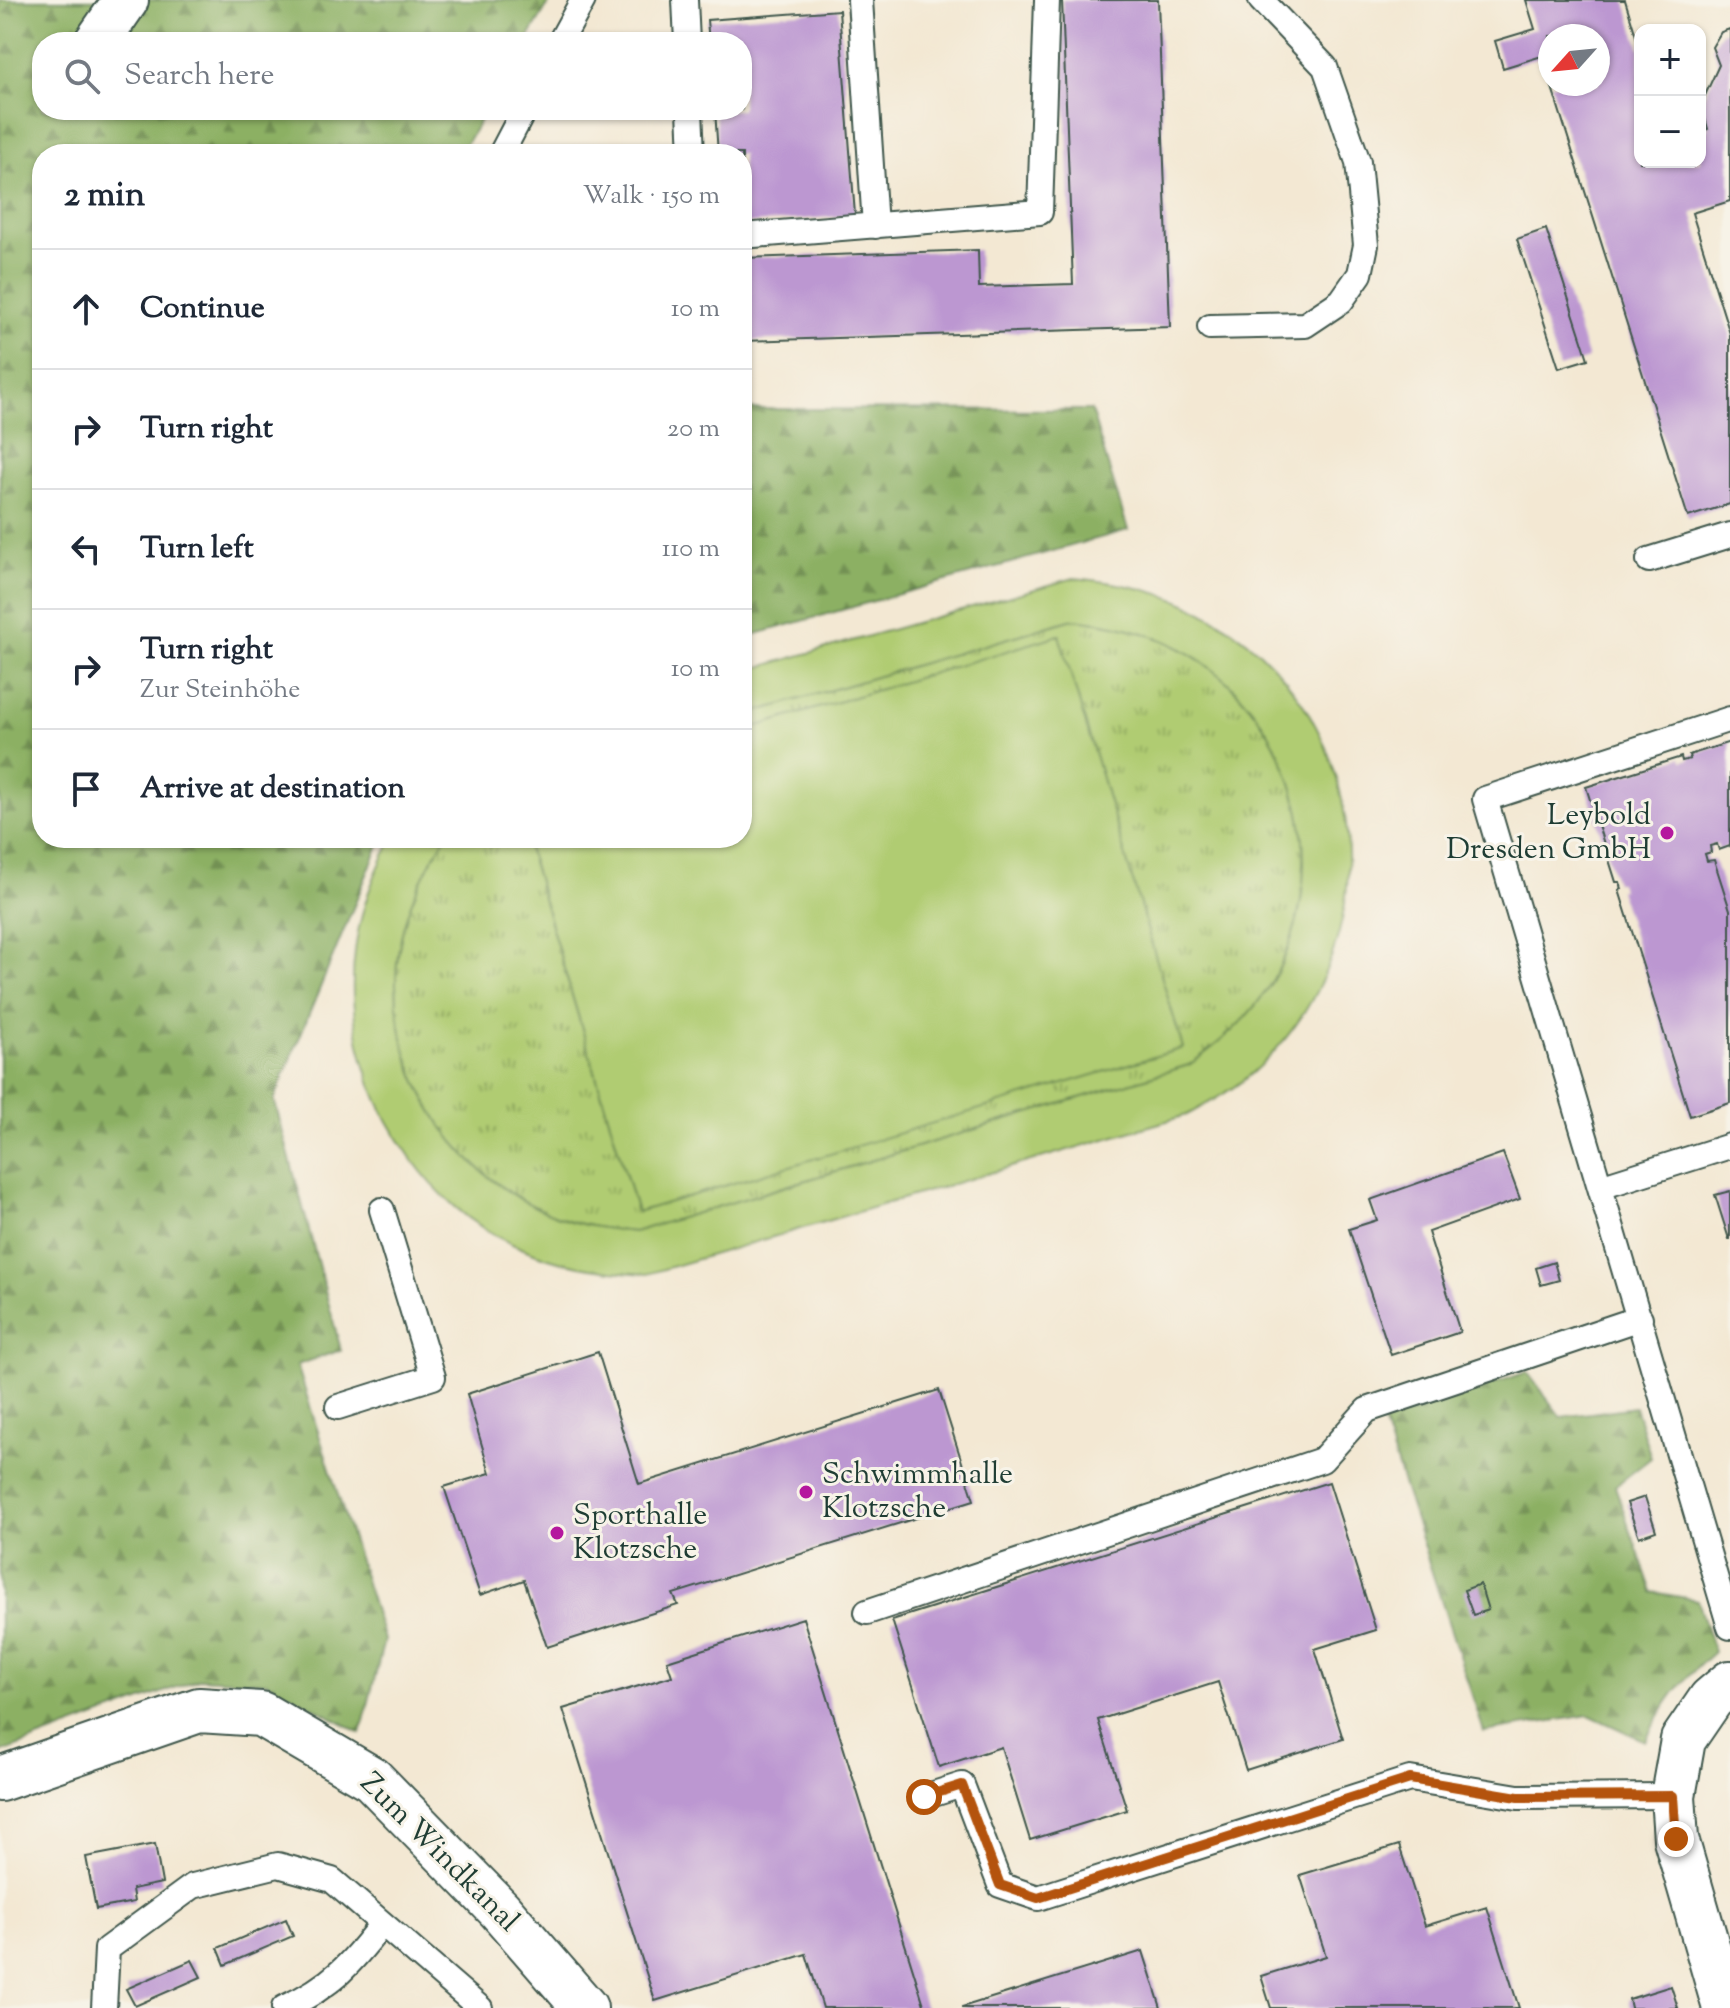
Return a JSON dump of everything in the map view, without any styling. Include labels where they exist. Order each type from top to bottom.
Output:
[{"type":"street","points":[[104,32],[126,0]]},
{"type":"street","points":[[1725,2008],[1676,1839],[1673,1796],[1683,1740],[1711,1699],[1730,1683]]},
{"type":"street","name":"Zum Windkanal","points":[[0,1779],[199,1710],[261,1714],[372,1779],[500,1910],[585,2008]]},
{"type":"lane","points":[[565,32],[583,0]]},
{"type":"lane","points":[[685,0],[687,32]]},
{"type":"lane","points":[[860,0],[875,226]]},
{"type":"lane","points":[[752,235],[1040,212],[1047,0]]},
{"type":"lane","points":[[1210,327],[1305,325],[1341,301],[1360,274],[1366,245],[1358,162],[1325,67],[1261,0]]},
{"type":"lane","points":[[506,144],[519,120]]},
{"type":"lane","points":[[690,120],[692,144]]},
{"type":"lane","points":[[1649,560],[1730,535]]},
{"type":"lane","points":[[1730,719],[1485,799],[1730,1627]]},
{"type":"lane","points":[[1600,1187],[1730,1146]]},
{"type":"lane","points":[[338,1407],[433,1377],[382,1210]]},
{"type":"lane","points":[[867,1612],[1322,1460],[1367,1410],[1640,1318]]},
{"type":"lane","points":[[924,1797],[962,1785],[1000,1885],[1038,1898],[1410,1779],[1518,1797],[1673,1796]]},
{"type":"lane","points":[[104,2008],[107,1949],[193,1886],[278,1865],[332,1880],[480,2008]]},
{"type":"lane","points":[[284,2008],[307,1997],[348,1967],[382,1924]]},
{"type":"green space","points":[[0,0],[551,0],[532,32],[32,32],[32,120],[480,120],[466,144],[32,144],[32,848],[378,848],[274,1099],[341,1350],[297,1365],[384,1640],[361,1733],[266,1682],[201,1678],[0,1753]]},
{"type":"green space","points":[[752,409],[1091,410],[1128,530],[752,635]]},
{"type":"green space","points":[[1074,578],[1131,586],[1172,598],[1248,643],[1296,694],[1328,754],[1346,820],[1347,888],[1332,955],[1301,1017],[1253,1072],[1187,1115],[647,1274],[578,1266],[545,1257],[497,1237],[469,1218],[432,1184],[387,1120],[370,1081],[359,1041],[353,1001],[354,960],[361,919],[374,878],[388,848],[439,848],[424,873],[408,911],[401,937],[396,981],[399,1024],[410,1065],[428,1105],[452,1140],[482,1171],[517,1197],[556,1216],[585,1225],[634,1232],[1189,1065],[1239,1024],[1256,1005],[1288,947],[1301,898],[1303,846],[1295,796],[1277,748],[1249,705],[1212,669],[1167,642],[1109,624],[1073,619],[752,713],[752,669]]},
{"type":"green space","points":[[1073,619],[1109,624],[1167,642],[1212,669],[1249,705],[1277,748],[1295,796],[1303,846],[1301,898],[1288,947],[1264,994],[1248,1015],[1189,1065],[634,1232],[556,1216],[517,1197],[482,1171],[452,1140],[428,1105],[410,1065],[399,1024],[396,981],[401,937],[413,898],[439,848],[528,848],[637,1212],[1059,636],[752,728],[752,713]]},
{"type":"green space","points":[[1059,635],[1183,1048],[637,1212],[528,848],[752,848],[752,728]]},
{"type":"green space","points":[[1527,1372],[1561,1417],[1635,1407],[1651,1458],[1615,1486],[1652,1592],[1698,1600],[1714,1652],[1675,1692],[1645,1741],[1589,1715],[1484,1732],[1383,1422]]},
{"type":"building","points":[[1062,0],[1158,0],[1170,327],[752,341],[752,258],[978,250],[979,287],[1073,284]]},
{"type":"building","points":[[1526,0],[1625,0],[1634,29],[1634,168],[1706,168],[1706,93],[1719,65],[1712,47],[1721,32],[1730,29],[1730,201],[1692,213],[1730,334],[1730,504],[1688,517],[1555,96],[1610,96],[1610,24],[1538,24],[1538,57],[1503,68],[1495,41],[1535,29]]},
{"type":"building","points":[[839,10],[855,215],[752,223],[752,144],[717,144],[716,120],[752,120],[752,32],[708,32],[707,20]]},
{"type":"building","points":[[1546,229],[1588,359],[1559,368],[1517,239]]},
{"type":"building","points":[[1730,742],[1730,846],[1719,850],[1717,844],[1710,846],[1711,852],[1705,854],[1707,861],[1714,860],[1730,910],[1730,1103],[1690,1116],[1619,890],[1622,889],[1620,882],[1616,882],[1586,787],[1681,757],[1682,761],[1690,759],[1689,755]]},
{"type":"building","points":[[1503,1153],[1520,1199],[1428,1232],[1460,1332],[1391,1355],[1349,1229],[1377,1220],[1370,1200]]},
{"type":"building","points":[[1730,1191],[1730,1239],[1729,1239],[1715,1195]]},
{"type":"building","points":[[1554,1262],[1559,1280],[1541,1285],[1536,1268]]},
{"type":"building","points":[[598,1352],[639,1484],[939,1390],[974,1500],[673,1594],[678,1605],[547,1647],[524,1580],[480,1595],[444,1487],[490,1473],[467,1394]]},
{"type":"building","points":[[1329,1482],[1376,1630],[1315,1649],[1343,1739],[1246,1770],[1218,1682],[1098,1720],[1127,1810],[1030,1840],[1001,1747],[939,1767],[892,1620]]},
{"type":"building","points":[[1645,1497],[1656,1531],[1639,1537],[1627,1503]]},
{"type":"building","points":[[1480,1584],[1488,1610],[1473,1615],[1464,1590]]},
{"type":"building","points":[[803,1618],[925,2008],[823,2008],[806,1954],[655,2001],[563,1709],[672,1676],[667,1661]]},
{"type":"building","points":[[155,1844],[162,1883],[132,1889],[134,1902],[96,1909],[86,1857]]},
{"type":"building","points":[[1399,1845],[1425,1926],[1487,1907],[1519,2008],[1271,2008],[1261,1976],[1326,1956],[1300,1875]]},
{"type":"building","points":[[286,1919],[293,1936],[225,1965],[218,1948]]},
{"type":"building","points":[[1143,1951],[1161,2008],[962,2008],[962,2007]]},
{"type":"building","points":[[192,1960],[201,1977],[135,2006],[126,1989]]},
{"type":"building","points":[[1671,1986],[1678,2008],[1631,2008],[1629,1999]]},
{"type":"place","name":"Leybold Dresden GmbH","points":[[1667,833]]},
{"type":"place","name":"Schwimmhalle Klotzsche","points":[[806,1492]]},
{"type":"place","name":"Sporthalle Klotzsche","points":[[557,1533]]},
{"type":"route","points":[[924,1797],[962,1785],[1000,1885],[1038,1898],[1410,1779],[1518,1797],[1673,1796],[1676,1839]]}]
